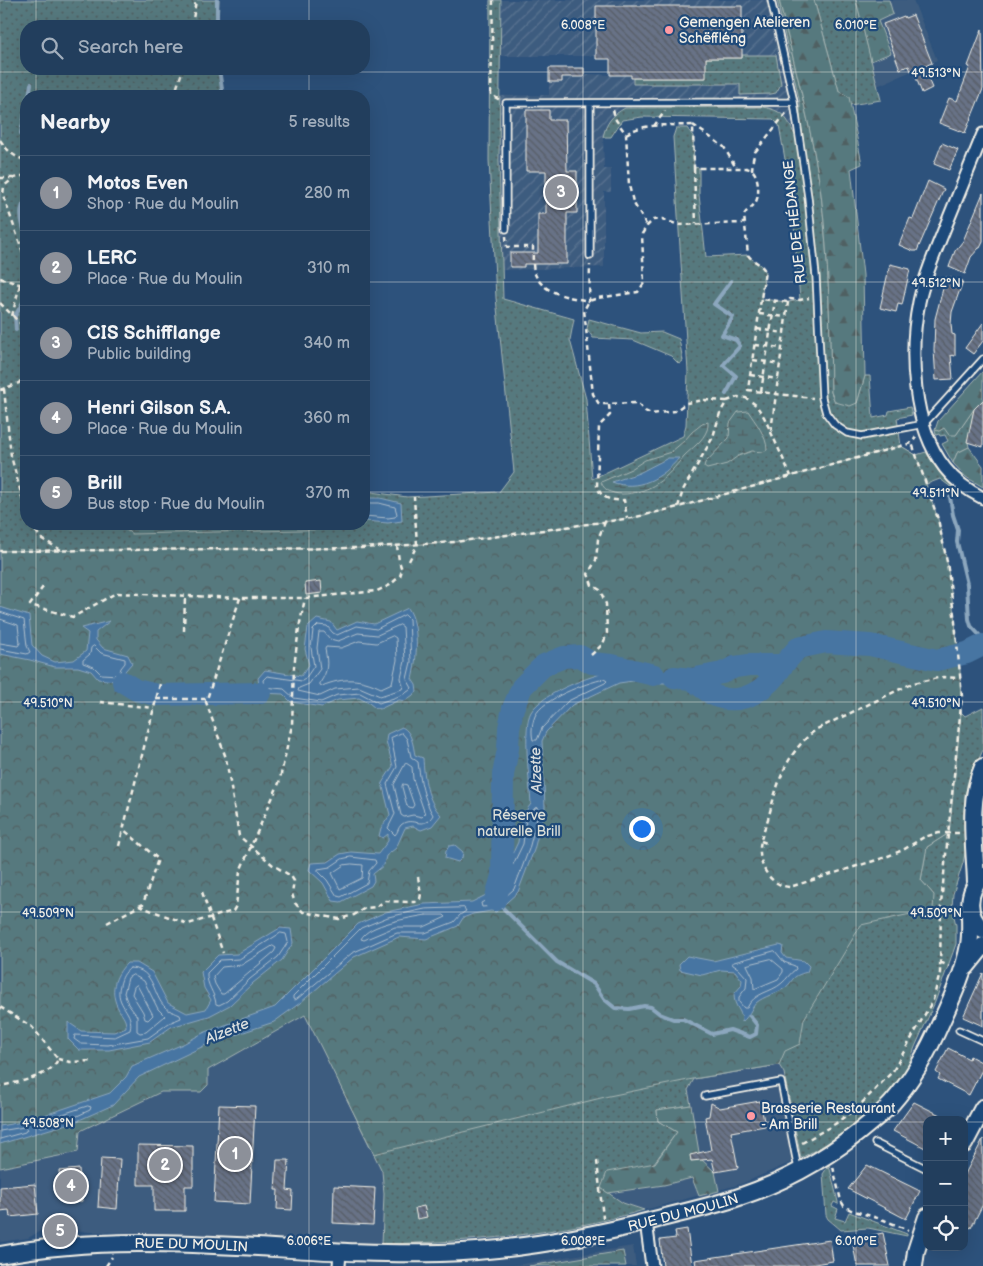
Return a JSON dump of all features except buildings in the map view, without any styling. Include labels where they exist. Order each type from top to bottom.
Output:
[{"type":"main road","points":[[962,973],[969,942],[970,901],[979,880],[972,813],[974,795],[983,767]]},
{"type":"main road","points":[[970,911],[983,930]]},
{"type":"main road","points":[[962,973],[983,946]]},
{"type":"main road","name":"RUE DU MOULIN","points":[[0,1255],[49,1247],[112,1242],[226,1245],[339,1259],[442,1253],[551,1242],[605,1232],[744,1195],[798,1171],[830,1153],[857,1134],[891,1104],[919,1067],[936,1035],[962,973]]},
{"type":"main road","points":[[968,1136],[983,1108]]},
{"type":"main road","points":[[915,1259],[923,1231]]},
{"type":"street","points":[[983,134],[927,273],[919,302],[914,364],[917,392],[924,424],[936,453],[944,467],[961,484],[983,498]]},
{"type":"street","points":[[646,1222],[652,1266]]},
{"type":"lane","name":"RUE DE HÉDANGE","points":[[771,0],[794,102],[808,197],[817,296],[822,398],[826,413],[835,425],[847,433],[862,436],[924,424]]},
{"type":"lane","points":[[506,230],[506,104],[794,102]]},
{"type":"lane","points":[[590,104],[590,256]]},
{"type":"lane","points":[[924,424],[983,359]]},
{"type":"lane","points":[[959,1030],[983,1041]]},
{"type":"lane","points":[[704,1096],[781,1082],[798,1171]]},
{"type":"lane","points":[[875,1143],[923,1167]]},
{"type":"path","points":[[193,20],[196,0]]},
{"type":"path","points":[[494,0],[490,95],[506,104]]},
{"type":"path","points":[[176,90],[181,75]]},
{"type":"path","points":[[746,398],[765,271],[760,264],[748,255],[744,215],[759,196],[756,175],[752,170],[752,159],[755,152],[794,102]]},
{"type":"path","points":[[654,126],[671,103]]},
{"type":"path","points":[[611,104],[616,120],[626,134],[629,185],[633,202],[646,226]]},
{"type":"path","points":[[626,134],[633,129],[654,126],[693,125],[724,147],[736,168]]},
{"type":"path","points":[[693,125],[696,224]]},
{"type":"path","points":[[0,140],[8,152],[20,158]]},
{"type":"path","points":[[694,168],[752,170]]},
{"type":"path","points":[[0,178],[20,176]]},
{"type":"path","points":[[14,178],[4,186],[3,196],[20,243]]},
{"type":"path","points":[[506,230],[507,247],[533,247],[534,273],[548,290],[589,301],[638,292],[644,283],[642,234],[646,226],[653,220],[662,219],[679,225],[745,223]]},
{"type":"path","points":[[590,256],[589,301],[584,310],[593,394],[598,404],[637,403],[651,414],[675,410],[686,403],[705,400],[728,402]]},
{"type":"path","points":[[0,278],[20,284],[12,316]]},
{"type":"path","points":[[761,299],[788,302],[790,299],[800,300],[817,296]]},
{"type":"path","points":[[761,392],[775,300]]},
{"type":"path","points":[[771,432],[788,302]]},
{"type":"path","points":[[0,303],[20,323]]},
{"type":"path","points":[[759,314],[786,318]]},
{"type":"path","points":[[757,329],[784,333]]},
{"type":"path","points":[[755,344],[782,348]]},
{"type":"path","points":[[752,360],[780,364]]},
{"type":"path","points":[[750,375],[778,379]]},
{"type":"path","points":[[20,381],[2,390],[10,456],[20,491]]},
{"type":"path","points":[[748,390],[822,398]]},
{"type":"path","points":[[678,507],[683,490],[713,437],[720,413],[728,402],[738,397],[746,398],[756,405],[764,417],[791,477]]},
{"type":"path","points":[[609,405],[610,415],[599,426],[597,486],[598,490],[607,498],[614,501],[624,500],[627,518]]},
{"type":"path","points":[[0,550],[64,551],[418,545],[627,518],[678,507],[912,443],[938,519],[947,562],[960,670],[961,712],[941,904],[940,973],[933,1000],[893,1071],[859,1106],[835,1124],[793,1148]]},
{"type":"path","points":[[409,562],[418,545],[414,497]]},
{"type":"path","points":[[591,655],[603,644],[607,633],[606,604],[600,590],[592,585],[588,574],[596,560],[598,539],[605,522]]},
{"type":"path","points":[[35,530],[42,539],[64,551]]},
{"type":"path","points":[[42,587],[30,604],[73,617],[116,593],[240,598],[305,598],[377,591],[390,585],[400,576],[402,570],[397,546]]},
{"type":"path","points":[[184,631],[185,596]]},
{"type":"path","points":[[240,598],[206,699],[226,758],[239,836],[273,865],[291,876],[294,880],[292,894],[295,903],[303,912],[339,918],[376,906],[385,901],[415,902],[420,899],[421,894],[418,876]]},
{"type":"path","points":[[140,906],[188,924],[233,911],[236,906],[240,871],[279,783],[292,725],[294,667],[305,598]]},
{"type":"path","points":[[949,833],[939,833],[924,837],[903,850],[883,858],[790,887],[779,885],[770,878],[761,859],[761,841],[780,779],[792,756],[808,735],[913,683],[943,677],[960,678]]},
{"type":"path","points":[[119,846],[160,684]]},
{"type":"path","points":[[156,699],[206,699]]},
{"type":"path","points":[[100,702],[154,708]]},
{"type":"path","points":[[107,923],[143,904],[158,859],[123,829]]},
{"type":"path","points":[[761,841],[769,844]]},
{"type":"path","points":[[202,892],[223,953]]},
{"type":"path","points":[[0,1008],[32,1027],[48,1044],[58,1059],[70,1062],[93,1061]]},
{"type":"path","points":[[0,1086],[50,1071],[58,1059]]},
{"type":"path","points":[[830,1153],[844,1206],[909,1231],[915,1259]]},
{"type":"path","points":[[597,1161],[605,1232]]},
{"type":"shaded area","points":[[502,0],[777,0],[800,103],[801,146],[784,116],[624,108],[616,113],[606,126],[603,137],[604,169],[611,169],[611,192],[604,192],[604,267],[502,270],[499,96],[549,95],[549,68],[584,68],[585,74],[610,75],[626,59],[596,56],[500,56]]},
{"type":"shaded area","points":[[856,0],[913,0],[937,60],[877,86]]},
{"type":"shaded area","points":[[306,1015],[382,1171],[384,1194],[382,1244],[197,1234],[89,1232],[61,1228],[42,1230],[28,1238],[0,1242],[0,1168],[78,1152],[79,1131],[161,1092],[201,1092],[208,1085],[208,1070]]},
{"type":"shaded area","points":[[779,1065],[784,1073],[801,1158],[741,1184],[644,1210],[623,1203],[601,1188],[688,1090],[693,1079]]},
{"type":"shaded area","points":[[633,1246],[636,1266],[510,1266]]},
{"type":"green space","points":[[0,0],[219,0],[218,20],[20,20],[20,75],[220,75],[222,90],[20,90],[20,530],[370,530],[370,492],[407,497],[499,492],[514,472],[496,298],[489,160],[490,0],[501,0],[499,160],[503,299],[574,319],[570,340],[586,399],[592,479],[683,436],[686,425],[688,372],[673,137],[676,128],[687,128],[693,136],[694,167],[699,168],[699,195],[706,257],[748,255],[765,271],[761,299],[788,302],[800,300],[792,199],[779,125],[773,119],[642,117],[622,120],[611,137],[603,137],[610,120],[625,108],[762,107],[778,112],[787,120],[800,145],[800,103],[777,0],[779,0],[808,120],[821,194],[830,317],[831,392],[835,402],[857,403],[865,376],[870,376],[873,418],[888,415],[889,411],[910,407],[912,415],[897,418],[901,446],[916,455],[926,452],[939,472],[955,490],[940,479],[911,490],[0,654],[64,551],[0,551]]},
{"type":"green space","points":[[779,0],[814,0],[839,91],[849,97],[862,164],[851,169],[863,275],[865,376],[857,403],[850,406],[835,402],[831,392],[830,317],[821,194],[808,120]]},
{"type":"green space","points":[[814,0],[856,0],[881,100],[850,105],[848,97],[839,91]]},
{"type":"green space","points":[[856,0],[889,0],[893,14],[878,21],[891,53],[871,61]]},
{"type":"green space","points":[[742,55],[776,55],[781,84],[776,93],[740,95],[740,84],[633,84],[633,78],[705,78],[706,58],[742,58]]},
{"type":"green space","points":[[589,319],[641,333],[662,332],[679,339],[683,361],[679,364],[671,356],[633,340],[593,338],[587,329]]},
{"type":"green space","points":[[983,371],[983,400],[974,409],[956,435],[949,435],[944,428],[939,431],[935,430],[938,421]]},
{"type":"green space","points":[[974,409],[968,442],[969,447],[957,453],[953,463],[942,444],[948,441],[945,435],[936,435],[935,430],[939,431],[944,428],[956,435]]},
{"type":"green space","points":[[748,411],[763,434],[767,450],[763,452],[752,451],[738,456],[727,464],[707,469],[704,467],[705,463],[729,438],[730,423],[738,412]]},
{"type":"green space","points":[[708,422],[707,430],[700,441],[668,475],[650,487],[635,493],[618,494],[605,488],[601,482],[631,469],[645,460],[671,452],[692,432]]},
{"type":"green space","name":"Réserve naturelle Brill","points":[[901,446],[916,455],[938,519],[947,562],[955,622],[960,670],[961,712],[949,833],[927,847],[921,880],[934,895],[933,909],[861,925],[804,1019],[800,1044],[785,1051],[779,1065],[693,1079],[609,1096],[374,1154],[305,1015],[208,1070],[208,1085],[201,1092],[161,1092],[80,1131],[78,1152],[0,1168],[0,551],[361,548],[455,542],[632,518]]},
{"type":"green space","points":[[969,447],[983,466],[983,487],[966,477],[953,463],[957,453]]},
{"type":"green space","points":[[126,530],[301,530],[132,534]]},
{"type":"green space","points":[[983,707],[983,750],[965,794],[964,813],[967,844],[953,894],[952,908],[956,925],[956,944],[935,1002],[906,1071],[886,1097],[857,1123],[801,1158],[784,1073],[779,1065],[694,1079],[688,1090],[691,1105],[657,1110],[658,1121],[677,1132],[654,1163],[601,1188],[623,1203],[644,1210],[579,1226],[514,1236],[382,1244],[384,1194],[382,1171],[306,1015],[934,895],[921,880],[927,847],[949,833],[961,712],[965,716]]},
{"type":"green space","points":[[691,1105],[700,1158],[715,1172],[719,1191],[699,1196],[692,1178],[664,1185],[608,1193],[601,1188],[607,1172],[655,1163],[677,1132],[658,1121],[657,1110]]},
{"type":"green space","points":[[829,1165],[838,1202],[838,1204],[834,1202],[832,1206],[838,1209],[835,1218],[845,1221],[849,1212],[907,1234],[907,1236],[868,1228],[841,1230],[828,1219],[826,1215],[823,1174]]},
{"type":"green space","points":[[623,1251],[626,1266],[529,1266]]},
{"type":"water","points":[[668,458],[679,458],[665,472],[649,481],[631,485],[621,485],[612,482],[639,473]]},
{"type":"water","points":[[370,498],[380,498],[401,503],[402,521],[388,523],[370,522]]},
{"type":"water","points":[[0,607],[29,616],[32,645],[42,656],[55,662],[74,660],[86,651],[88,633],[81,628],[110,621],[96,632],[96,640],[103,648],[128,655],[132,663],[125,671],[123,682],[98,679],[91,671],[78,667],[55,667],[0,654]]},
{"type":"water","points":[[408,608],[412,615],[416,633],[416,653],[412,679],[416,685],[417,692],[405,701],[399,700],[380,709],[359,698],[338,700],[322,707],[291,702],[283,694],[260,693],[258,678],[265,670],[301,676],[309,665],[305,649],[308,627],[317,619],[331,622],[337,630],[357,621],[374,624]]},
{"type":"water","points":[[636,670],[662,673],[670,671],[705,677],[716,697],[689,683],[661,683],[647,679],[619,683],[572,705],[546,732],[542,741],[545,807],[534,850],[518,892],[496,912],[473,914],[463,918],[458,926],[426,939],[399,937],[354,957],[300,1003],[274,1022],[208,1044],[139,1077],[113,1105],[77,1121],[0,1144],[0,1126],[27,1121],[110,1093],[126,1077],[132,1066],[183,1044],[203,1033],[275,1007],[358,924],[386,912],[424,904],[472,902],[490,893],[502,876],[518,842],[521,817],[531,804],[527,730],[531,712],[537,705],[556,692],[593,676],[613,671]]},
{"type":"water","points":[[402,727],[410,735],[415,755],[423,758],[425,781],[429,796],[441,815],[432,826],[421,830],[413,826],[405,828],[396,848],[386,856],[384,865],[373,874],[374,881],[371,886],[341,902],[333,901],[323,883],[309,870],[311,863],[328,862],[340,854],[351,852],[378,854],[388,841],[388,834],[383,838],[379,836],[381,828],[390,815],[382,783],[393,766],[386,741],[387,734]]},
{"type":"water","points":[[455,845],[463,852],[462,858],[458,862],[445,858],[449,846]]},
{"type":"water","points":[[280,928],[291,929],[293,943],[282,960],[253,983],[230,1005],[209,1016],[171,1027],[150,1042],[109,1050],[79,1050],[68,1039],[68,1022],[81,1031],[114,1032],[126,1027],[125,1020],[114,997],[114,985],[119,973],[127,963],[137,963],[152,972],[168,1003],[187,1013],[206,1009],[211,1000],[204,988],[201,972],[218,955],[237,954]]},
{"type":"water","points":[[779,945],[783,946],[782,953],[786,958],[804,961],[809,966],[807,972],[795,977],[785,988],[756,1003],[742,1022],[741,1014],[735,1003],[734,994],[741,986],[742,980],[735,971],[721,970],[702,975],[680,970],[679,964],[687,956],[713,961]]},
{"type":"waterway","points":[[217,0],[217,20]]},
{"type":"waterway","points":[[220,75],[222,90]]},
{"type":"waterway","points":[[30,90],[31,84]]},
{"type":"waterway","points":[[726,394],[736,376],[723,365],[740,346],[736,340],[722,335],[733,317],[714,304],[731,281]]},
{"type":"waterway","points":[[16,330],[15,316],[20,307]]},
{"type":"waterway","points":[[950,497],[958,530],[957,542],[967,584],[969,619],[971,626],[983,639]]},
{"type":"waterway","name":"Alzette","points":[[674,677],[691,679],[722,673],[735,667],[783,665],[798,648],[826,642],[870,645],[937,660],[967,653],[983,645]]},
{"type":"waterway","points":[[495,900],[502,876],[503,775],[513,708],[522,687],[544,665],[564,657],[580,656],[592,663],[612,665],[654,675]]},
{"type":"waterway","points":[[692,679],[715,696],[738,699],[755,693],[771,681],[783,665]]},
{"type":"waterway","points":[[123,682],[136,690],[157,695],[260,693]]},
{"type":"waterway","points":[[500,905],[557,962],[594,984],[604,999],[615,1008],[651,1007],[660,1014],[673,1019],[683,1019],[712,1034],[730,1030],[750,1037],[756,1034],[757,1025],[750,1016]]},
{"type":"place","name":"Gemengen Atelieren Schëffléng","points":[[669,30]]},
{"type":"place","name":"CIS Schifflange","points":[[561,192]]},
{"type":"place","name":"Brasserie Restaurant - Am Brill","points":[[751,1116]]},
{"type":"place","name":"Motos Even","points":[[235,1154]]},
{"type":"place","name":"LERC","points":[[165,1165]]},
{"type":"place","name":"Henri Gilson S.A.","points":[[71,1186]]},
{"type":"place","name":"Brill","points":[[60,1231]]}]
